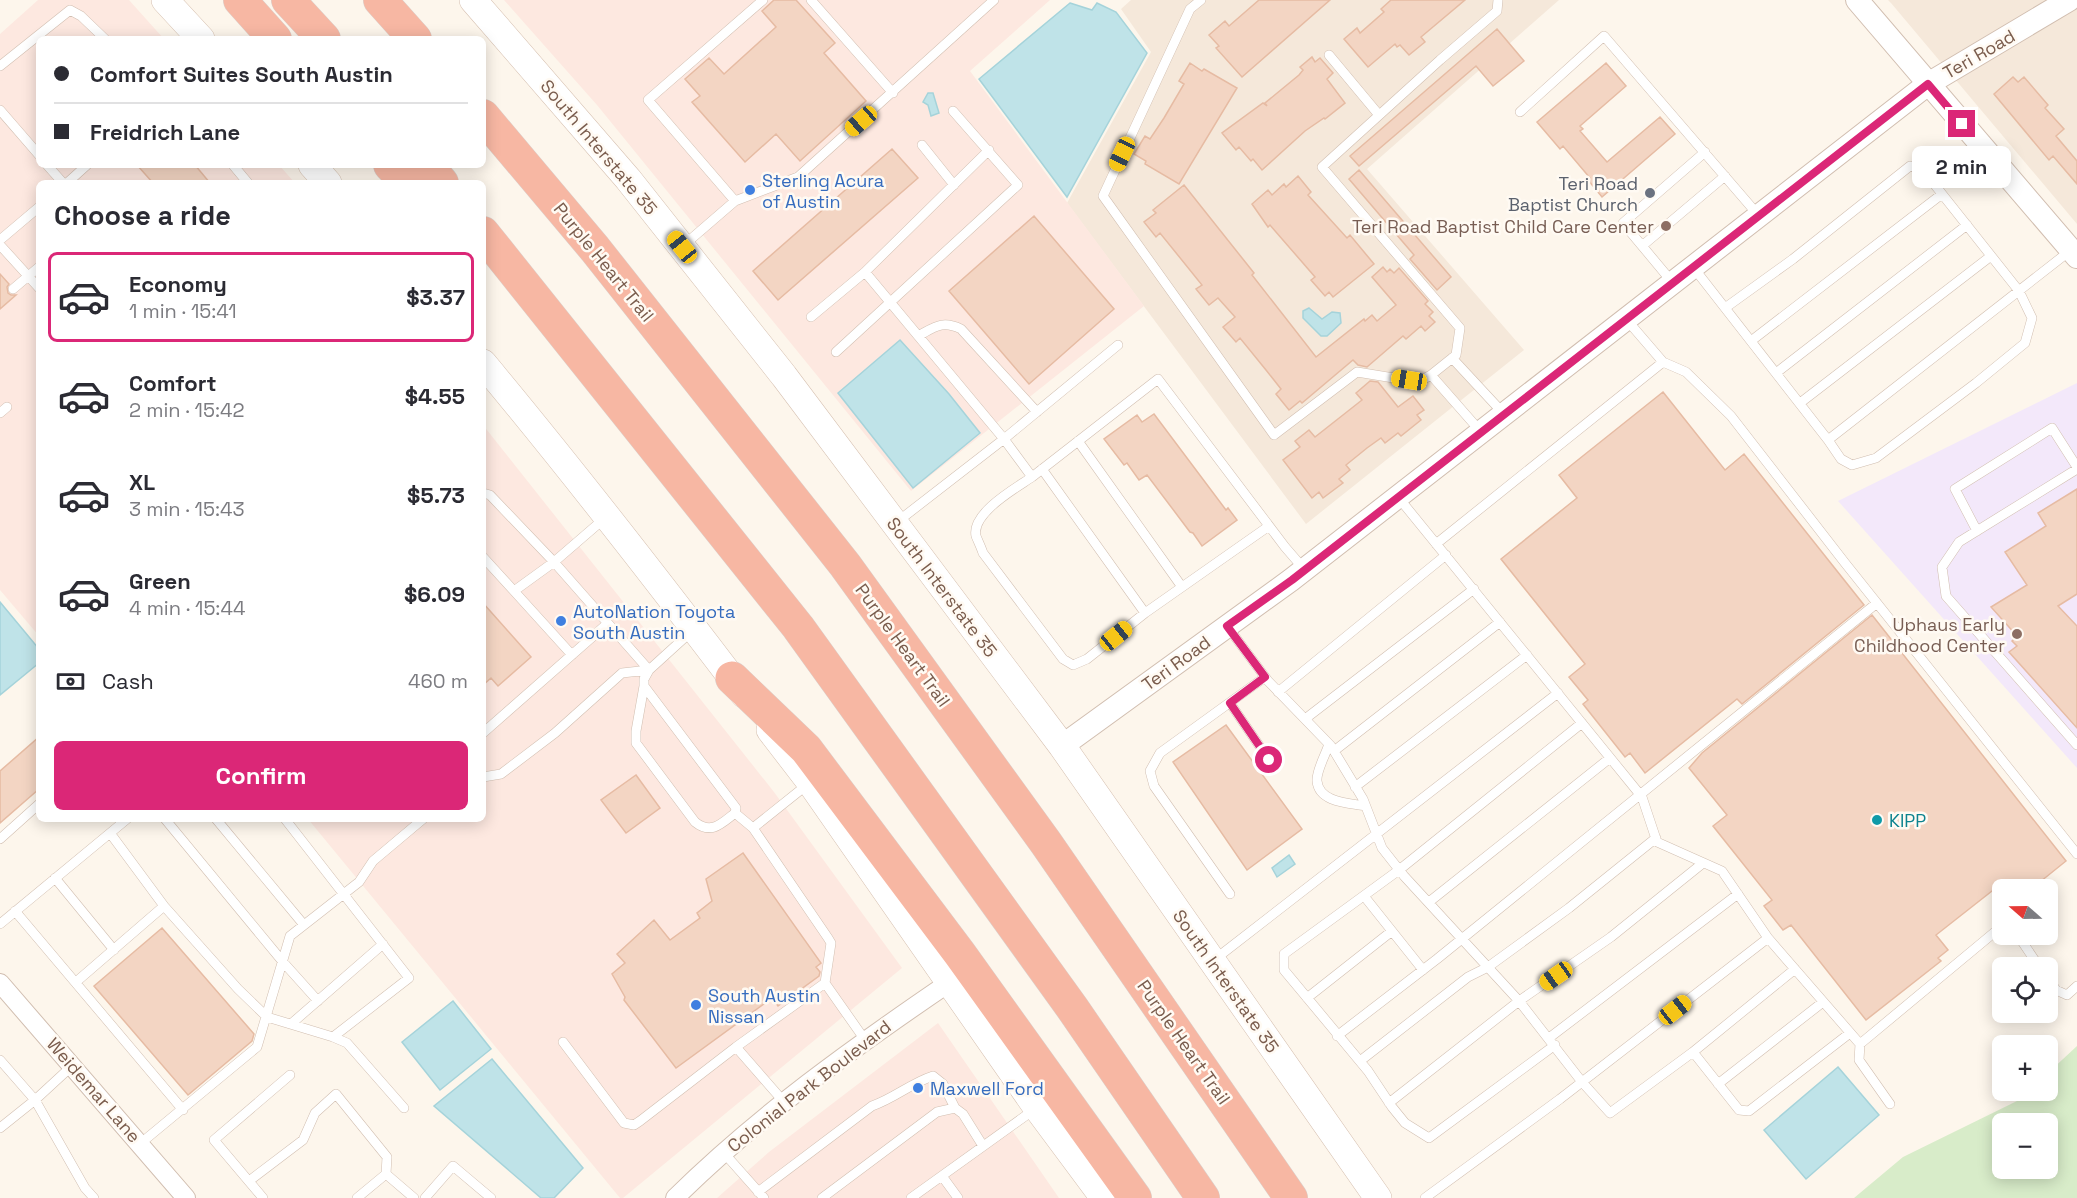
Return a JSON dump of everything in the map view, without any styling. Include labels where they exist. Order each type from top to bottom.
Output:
[{"type":"highway","points":[[240,0],[272,36]]},
{"type":"highway","points":[[288,0],[321,36]]},
{"type":"highway","points":[[380,0],[412,36]]},
{"type":"highway","name":"Purple Heart Trail","points":[[486,120],[595,249],[846,565],[1046,843],[1291,1198]]},
{"type":"highway","points":[[393,168],[405,180]]},
{"type":"highway","points":[[430,168],[440,180]]},
{"type":"highway","points":[[486,237],[798,627],[1073,1009],[1203,1198]]},
{"type":"highway","points":[[486,259],[577,348]]},
{"type":"highway","points":[[732,678],[806,749],[960,954],[1135,1198]]},
{"type":"main road","points":[[165,0],[198,36]]},
{"type":"main road","name":"South Interstate 35","points":[[473,0],[628,179],[784,376],[1062,746],[1378,1198]]},
{"type":"main road","points":[[315,168],[325,180]]},
{"type":"main road","points":[[486,374],[607,516],[732,678],[810,782],[1037,1108],[1104,1198]]},
{"type":"street","points":[[1857,0],[2074,254]]},
{"type":"street","name":"Teri Road","points":[[1062,746],[1305,569],[1928,84],[2069,0]]},
{"type":"street","name":"Colonial Park Boulevard","points":[[675,1198],[784,1102],[865,1040],[950,982]]},
{"type":"street","name":"Weidemar Lane","points":[[0,983],[141,1143],[186,1198]]},
{"type":"lane","points":[[735,201],[648,100],[763,0]]},
{"type":"lane","points":[[811,0],[893,93]]},
{"type":"lane","points":[[682,247],[735,201],[798,177],[994,0]]},
{"type":"lane","points":[[1201,0],[1190,9],[1103,196],[1274,435],[1357,372],[1418,381],[1431,375],[1456,355],[1460,328],[1322,166],[1497,12],[1498,0]]},
{"type":"lane","points":[[38,36],[70,10],[81,16],[102,36]]},
{"type":"lane","points":[[1520,112],[1604,36],[1759,216]]},
{"type":"lane","points":[[0,66],[36,37]]},
{"type":"lane","points":[[1329,55],[1379,115]]},
{"type":"lane","points":[[0,110],[36,152]]},
{"type":"lane","points":[[836,352],[1018,184],[953,111]]},
{"type":"lane","points":[[922,145],[954,185]]},
{"type":"lane","points":[[811,318],[865,272],[989,150]]},
{"type":"lane","points":[[1673,283],[1623,223],[1705,152]]},
{"type":"lane","points":[[1693,267],[1841,459],[1852,465],[1876,458],[2025,343],[2032,318],[2019,291],[1923,170],[1910,166],[1793,259],[1725,308]]},
{"type":"lane","points":[[50,168],[62,180]]},
{"type":"lane","points":[[69,180],[83,168]]},
{"type":"lane","points":[[236,168],[246,180]]},
{"type":"lane","points":[[1642,246],[1725,176]]},
{"type":"lane","points":[[1751,341],[1942,194]]},
{"type":"lane","points":[[36,210],[0,243],[36,285]]},
{"type":"lane","points":[[1776,373],[1967,225]]},
{"type":"lane","points":[[1828,440],[2019,291],[2074,254]]},
{"type":"lane","points":[[1800,404],[1991,256]]},
{"type":"lane","points":[[13,289],[36,269]]},
{"type":"lane","points":[[865,272],[1004,439],[1032,477]]},
{"type":"lane","points":[[1626,320],[1663,362],[1686,372],[1731,416],[2077,854]]},
{"type":"lane","points":[[918,336],[939,324],[951,324],[961,329],[1037,412]]},
{"type":"lane","points":[[895,524],[1004,439],[1118,345]]},
{"type":"lane","points":[[1452,358],[1504,414]]},
{"type":"lane","points":[[1436,543],[1663,362]]},
{"type":"lane","points":[[1431,375],[1481,432]]},
{"type":"lane","points":[[1269,526],[1145,614],[1088,659],[1073,665],[1063,659],[983,553],[976,534],[980,518],[993,504],[1032,477],[1158,379],[1269,526],[1305,569]]},
{"type":"lane","points":[[1977,531],[1955,489],[2052,428],[2077,468],[1977,531],[1959,542],[1942,567],[1946,596],[2077,746]]},
{"type":"lane","points":[[1078,441],[1182,587]]},
{"type":"lane","points":[[1042,469],[1145,614]]},
{"type":"lane","points":[[486,494],[490,495],[554,562],[649,670]]},
{"type":"lane","points":[[1398,497],[1640,794],[1658,842],[1722,871],[1768,938],[1860,1044],[1859,1060],[1890,1104]]},
{"type":"lane","points":[[514,591],[554,562],[607,516]]},
{"type":"lane","points":[[1278,692],[1446,555]]},
{"type":"lane","points":[[486,559],[572,655]]},
{"type":"lane","points":[[1305,719],[1474,589]]},
{"type":"lane","points":[[1337,1035],[1423,970],[1877,603]]},
{"type":"lane","points":[[1365,806],[1332,800],[1320,790],[1317,780],[1332,747],[1500,622]]},
{"type":"lane","points":[[486,730],[608,624]]},
{"type":"lane","points":[[1227,626],[1278,692],[1332,747],[1365,806],[1382,848],[1399,870],[1519,1001],[1582,1082],[1610,1113],[1693,1052],[1795,969]]},
{"type":"lane","points":[[695,629],[649,670],[644,679],[636,743],[695,822],[703,828],[709,829],[735,813]]},
{"type":"lane","points":[[1355,787],[1527,655]]},
{"type":"lane","points":[[486,776],[501,774],[555,733],[622,673],[649,670]]},
{"type":"lane","points":[[1230,894],[1154,786],[1149,771],[1160,753],[1265,677]]},
{"type":"lane","points":[[644,686],[736,808],[735,813]]},
{"type":"lane","points":[[1212,962],[1558,693]]},
{"type":"lane","points":[[1230,703],[1269,760]]},
{"type":"lane","points":[[1582,723],[1399,870],[1284,954],[1284,970],[1360,1061],[1405,1123],[1429,1138],[1737,894]]},
{"type":"lane","points":[[1429,902],[1610,758]]},
{"type":"lane","points":[[753,828],[810,782]]},
{"type":"lane","points":[[0,839],[36,807]]},
{"type":"lane","points":[[735,813],[753,828],[831,943],[825,982],[865,1040]]},
{"type":"lane","points":[[0,924],[123,822]]},
{"type":"lane","points":[[167,822],[318,1001]]},
{"type":"lane","points":[[218,822],[304,925]]},
{"type":"lane","points":[[287,822],[409,978],[333,1037]]},
{"type":"lane","points":[[141,1143],[257,1047],[290,936],[359,882],[373,861],[419,822]]},
{"type":"lane","points":[[110,833],[164,906],[238,989],[267,1017],[347,1043],[404,1108]]},
{"type":"lane","points":[[1360,1061],[1468,977],[1488,967],[1569,908],[1656,838]]},
{"type":"lane","points":[[1389,1103],[1519,1001],[1611,937],[1703,863]]},
{"type":"lane","points":[[55,878],[114,950]]},
{"type":"lane","points":[[1364,896],[1423,970]]},
{"type":"lane","points":[[76,982],[164,906]]},
{"type":"lane","points":[[15,911],[183,1110]]},
{"type":"lane","points":[[1307,998],[1392,931]]},
{"type":"lane","points":[[1860,1044],[1992,934]]},
{"type":"lane","points":[[1425,1198],[1582,1082],[1768,938]]},
{"type":"lane","points":[[291,1024],[383,944]]},
{"type":"lane","points":[[563,1042],[624,1123],[634,1125],[825,982]]},
{"type":"lane","points":[[2058,991],[2067,995],[2077,986]]},
{"type":"lane","points":[[1718,1084],[1823,1002]]},
{"type":"lane","points":[[1693,1052],[1739,1110],[1749,1111],[1850,1033]]},
{"type":"lane","points":[[736,1047],[784,1102]]},
{"type":"lane","points":[[0,1059],[35,1100],[85,1188],[94,1198]]},
{"type":"lane","points":[[0,1128],[73,1065]]},
{"type":"lane","points":[[263,1198],[214,1140],[290,1075]]},
{"type":"lane","points":[[724,1153],[761,1195],[872,1106],[890,1100],[921,1080],[933,1076],[943,1084],[955,1108],[963,1114],[982,1146]]},
{"type":"lane","points":[[249,1181],[303,1140],[315,1113],[336,1094],[387,1157],[386,1174],[357,1198]]},
{"type":"lane","points":[[822,1198],[937,1112],[955,1108]]},
{"type":"lane","points":[[911,1198],[1037,1108]]},
{"type":"lane","points":[[425,1198],[453,1166],[491,1198]]},
{"type":"lane","points":[[386,1174],[414,1198]]},
{"type":"lane","points":[[942,1176],[958,1198]]},
{"type":"shaded area","points":[[38,0],[129,0],[161,36],[36,36],[36,168],[282,168],[292,180],[36,180],[36,632],[0,590],[0,34]]},
{"type":"shaded area","points":[[504,0],[1050,0],[970,71],[1144,306],[911,491],[597,105]]},
{"type":"shaded area","points":[[1131,0],[1559,0],[1367,169],[1524,350],[1306,524],[1067,203],[1151,52],[1121,9]]},
{"type":"shaded area","points":[[1888,0],[2077,0],[2077,224],[1891,3]]},
{"type":"shaded area","name":"Uphaus Early Childhood Center","points":[[2077,383],[2077,768],[1838,501]]},
{"type":"shaded area","points":[[486,429],[774,792],[902,968],[623,1198],[620,1198],[310,822],[486,822]]},
{"type":"shaded area","name":"Maxwell Ford","points":[[938,1023],[1059,1198],[717,1198],[769,1152]]},
{"type":"green space","points":[[2077,1046],[2077,1198],[1854,1198],[1903,1157],[1992,1113],[1992,1179],[2058,1179],[2058,1113],[1993,1113],[2017,1101],[2058,1101],[2058,1064]]},
{"type":"water","points":[[1070,3],[1092,10],[1097,3],[1116,12],[1147,53],[1067,197],[979,79]]},
{"type":"water","points":[[928,93],[933,93],[939,113],[931,116],[928,105],[923,102]]},
{"type":"water","points":[[1309,308],[1322,319],[1332,312],[1340,313],[1341,323],[1327,336],[1321,336],[1303,318],[1303,311]]},
{"type":"water","points":[[900,340],[949,394],[980,433],[913,488],[838,393]]},
{"type":"water","points":[[0,602],[36,645],[36,665],[0,695]]},
{"type":"water","points":[[1289,855],[1295,864],[1277,877],[1272,868]]},
{"type":"water","points":[[453,1001],[491,1049],[440,1090],[402,1042]]},
{"type":"water","points":[[492,1059],[583,1168],[554,1198],[541,1198],[434,1106]]},
{"type":"water","points":[[1838,1067],[1879,1115],[1806,1179],[1764,1130]]},
{"type":"building","points":[[774,0],[796,0],[835,43],[824,53],[866,101],[800,161],[776,134],[745,162],[692,102],[700,96],[685,79],[709,58],[724,74],[776,27],[762,11]]},
{"type":"building","points":[[1259,0],[1330,0],[1242,77],[1216,48],[1219,46],[1209,35],[1225,21],[1229,26]]},
{"type":"building","points":[[1391,0],[1465,0],[1421,37],[1425,42],[1409,55],[1400,45],[1397,47],[1395,44],[1368,67],[1344,39],[1357,28],[1360,33],[1384,12],[1381,9]]},
{"type":"building","points":[[1497,29],[1524,61],[1493,86],[1476,66],[1359,166],[1350,156]]},
{"type":"building","points":[[1312,57],[1315,62],[1320,58],[1333,73],[1327,79],[1345,103],[1305,131],[1262,170],[1239,147],[1236,150],[1222,133],[1263,103],[1267,106],[1265,103],[1299,75],[1303,70],[1300,67]]},
{"type":"building","points":[[1190,63],[1237,88],[1179,184],[1145,164],[1146,161],[1134,154],[1145,136],[1150,139],[1164,118],[1184,84],[1179,81]]},
{"type":"building","points":[[1606,63],[1626,86],[1580,126],[1583,129],[1580,131],[1607,162],[1660,117],[1675,134],[1602,197],[1588,180],[1590,178],[1563,146],[1560,149],[1537,122]]},
{"type":"building","points":[[2013,77],[2018,82],[2024,77],[2048,105],[2045,108],[2064,129],[2056,136],[2077,161],[2077,184],[2053,156],[2049,160],[1994,94]]},
{"type":"building","points":[[892,149],[918,178],[778,300],[753,271]]},
{"type":"building","points":[[140,168],[198,168],[208,180],[150,180]]},
{"type":"building","points":[[1359,170],[1451,277],[1437,290],[1410,259],[1414,255],[1349,179]]},
{"type":"building","points":[[1298,176],[1311,192],[1308,195],[1347,238],[1350,235],[1374,264],[1333,297],[1329,292],[1325,296],[1311,280],[1315,277],[1270,225],[1268,227],[1252,204],[1268,190],[1272,195],[1284,184],[1286,187]]},
{"type":"building","points":[[1184,185],[1254,273],[1252,275],[1316,357],[1364,319],[1365,321],[1372,315],[1377,321],[1396,305],[1372,277],[1383,267],[1387,272],[1390,269],[1394,273],[1399,268],[1428,301],[1425,304],[1433,312],[1429,316],[1435,322],[1425,331],[1421,326],[1406,339],[1403,336],[1367,367],[1358,365],[1353,360],[1302,403],[1300,401],[1289,410],[1276,394],[1281,389],[1266,370],[1240,338],[1236,342],[1223,327],[1235,317],[1218,298],[1209,305],[1196,289],[1202,285],[1160,233],[1156,237],[1144,222],[1156,213],[1153,210]]},
{"type":"building","points":[[1034,216],[1114,309],[1029,384],[949,291]]},
{"type":"building","points":[[0,274],[9,284],[8,293],[16,295],[0,309]]},
{"type":"building","points":[[1370,381],[1378,382],[1398,407],[1413,396],[1424,410],[1417,415],[1421,420],[1401,436],[1398,433],[1385,443],[1381,438],[1367,448],[1346,465],[1350,470],[1339,479],[1343,483],[1323,498],[1319,492],[1312,498],[1283,460],[1300,447],[1295,441],[1309,430],[1315,437],[1362,400],[1356,393]]},
{"type":"building","points":[[1663,392],[1725,470],[1744,454],[1864,605],[1742,704],[1737,699],[1645,773],[1630,753],[1625,757],[1583,704],[1588,700],[1569,677],[1585,664],[1501,559],[1577,498],[1559,475]]},
{"type":"building","points":[[1154,414],[1226,510],[1228,508],[1237,520],[1202,546],[1147,475],[1139,480],[1127,463],[1124,465],[1104,439],[1137,415],[1142,422]]},
{"type":"building","points":[[2077,489],[2077,594],[2058,606],[2077,626],[2077,728],[2009,652],[2017,646],[2012,641],[2017,636],[1991,607],[2027,585],[2005,552],[2046,526],[2038,513]]},
{"type":"building","points":[[486,606],[531,657],[498,686],[491,678],[486,682]]},
{"type":"building","name":"KIPP","points":[[1872,615],[2066,861],[2044,879],[1992,879],[1992,891],[1936,935],[1948,950],[1938,958],[1941,961],[1866,1020],[1791,925],[1783,930],[1764,906],[1772,900],[1713,826],[1727,815],[1689,768],[1702,753]]},
{"type":"building","points":[[1226,725],[1302,829],[1247,870],[1173,762]]},
{"type":"building","points":[[36,740],[36,792],[0,823],[0,771]]},
{"type":"building","points":[[636,775],[660,808],[626,833],[601,800]]},
{"type":"building","points":[[743,853],[821,963],[816,967],[820,972],[819,976],[778,1006],[772,998],[676,1068],[624,1000],[625,997],[612,974],[625,963],[617,954],[654,920],[670,940],[700,918],[697,913],[712,901],[706,879]]},
{"type":"building","points":[[162,928],[254,1034],[252,1041],[188,1095],[94,986]]},
{"type":"place","name":"Sterling Acura of Austin","points":[[750,190]]},
{"type":"place","name":"Teri Road Baptist Church","points":[[1650,193]]},
{"type":"place","name":"Teri Road Baptist Child Care Center","points":[[1666,226]]},
{"type":"place","name":"AutoNation Toyota South Austin","points":[[561,621]]},
{"type":"place","name":"Uphaus Early Childhood Center","points":[[2017,634]]},
{"type":"place","name":"KIPP","points":[[1877,820]]},
{"type":"place","name":"South Austin Nissan","points":[[696,1005]]},
{"type":"place","name":"Maxwell Ford","points":[[918,1088]]},
{"type":"route","points":[[1269,760],[1230,703],[1265,677],[1227,626],[1292,580],[1928,84],[1962,124]]}]
